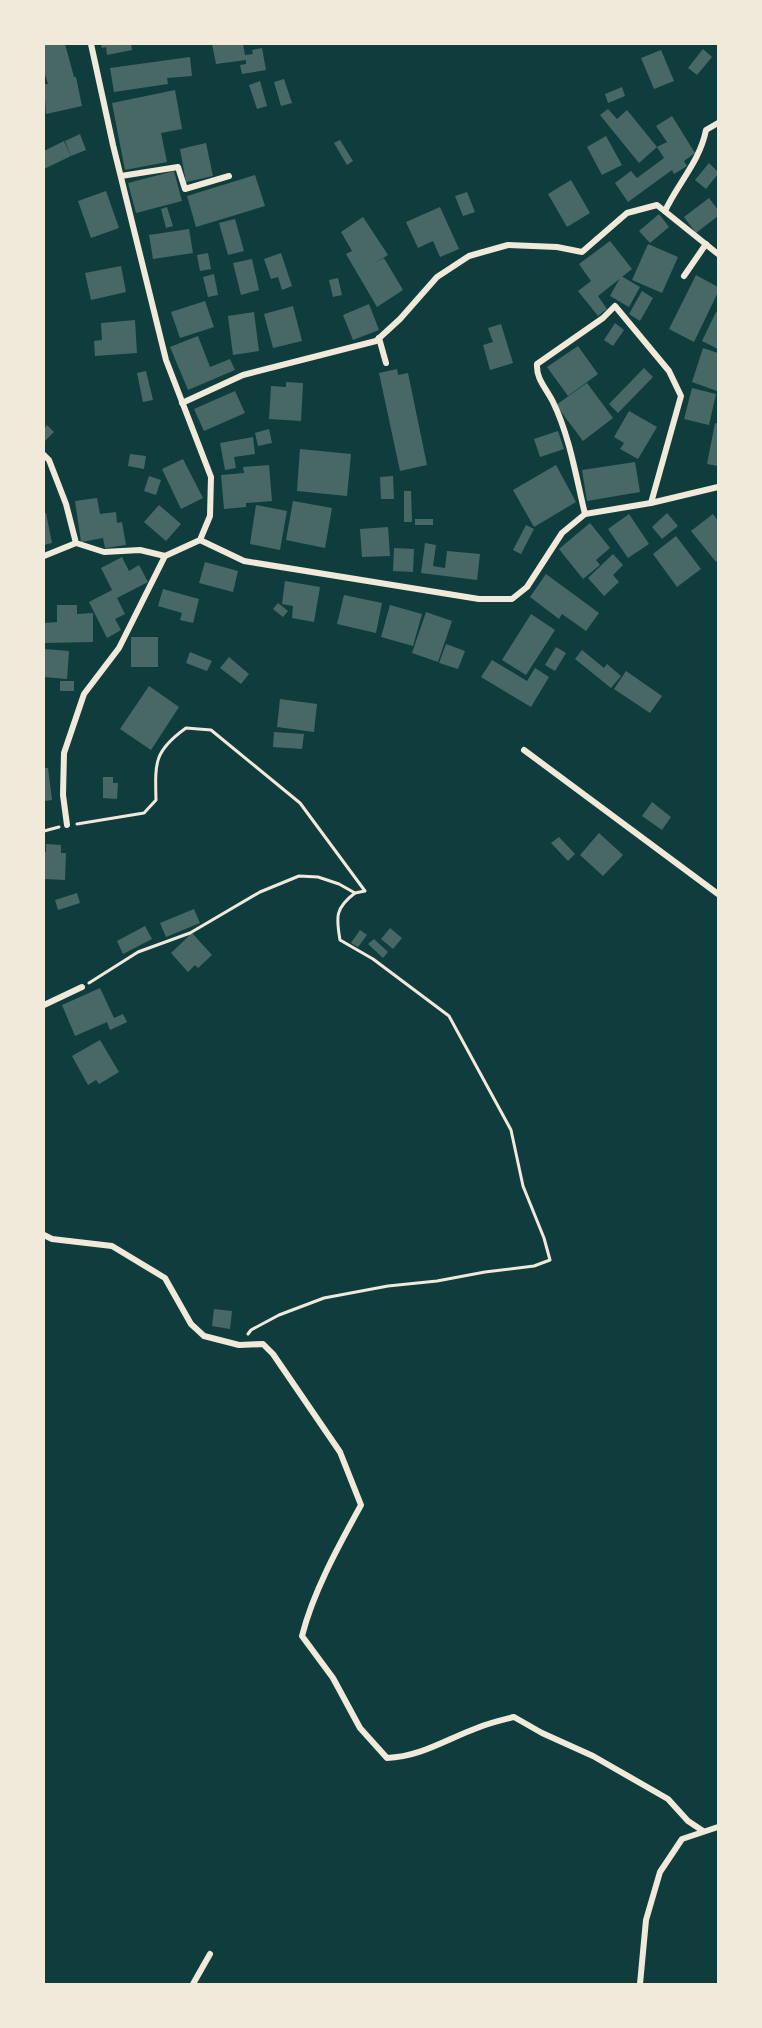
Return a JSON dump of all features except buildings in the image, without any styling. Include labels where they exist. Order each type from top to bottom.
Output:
[{"type":"street","points":[[44,556],[76,543],[104,552],[140,550],[165,556],[201,540],[210,516],[211,477],[166,360],[91,44]]},
{"type":"street","points":[[665,211],[676,189],[694,164],[703,144],[706,130],[718,123]]},
{"type":"street","points":[[121,176],[178,167],[185,189],[229,176]]},
{"type":"street","points":[[182,403],[243,375],[376,341],[400,319],[437,277],[469,256],[508,245],[557,247],[582,252],[627,213],[657,205],[718,254]]},
{"type":"street","points":[[684,276],[706,244]]},
{"type":"street","points":[[585,514],[563,426],[549,393],[536,375],[537,364],[603,318],[615,306],[669,371],[681,396],[651,503]]},
{"type":"street","points":[[379,338],[386,363]]},
{"type":"street","points":[[44,455],[49,460],[66,504],[76,543]]},
{"type":"street","points":[[201,540],[244,561],[479,599],[512,599],[527,587],[562,533],[585,514],[651,503],[718,488]]},
{"type":"street","points":[[67,825],[63,795],[64,753],[84,694],[119,648],[165,556]]},
{"type":"street","points":[[524,750],[718,894]]},
{"type":"street","points":[[44,1005],[82,987]]},
{"type":"street","points":[[44,1235],[52,1239],[112,1246],[165,1278],[191,1324],[204,1336],[239,1345],[262,1344],[273,1354],[339,1452],[361,1505],[306,1619],[302,1636],[333,1678],[360,1728],[387,1758],[403,1757],[442,1744],[478,1728],[514,1717],[542,1733],[593,1756],[668,1799],[688,1821],[703,1832]]},
{"type":"street","points":[[640,1984],[646,1920],[660,1872],[682,1839],[718,1827]]},
{"type":"street","points":[[194,1984],[210,1954]]},
{"type":"path","points":[[44,831],[67,825],[144,813],[156,800],[155,767],[167,742],[186,728],[211,730],[300,803],[365,891],[355,893],[342,903],[337,923],[340,940],[373,959],[449,1016],[511,1130],[523,1186],[544,1238],[550,1260],[534,1266],[388,1286],[324,1298],[279,1315],[251,1330],[239,1345]]},
{"type":"path","points":[[82,987],[138,952],[190,933],[260,892],[299,876],[318,877],[355,893]]}]
